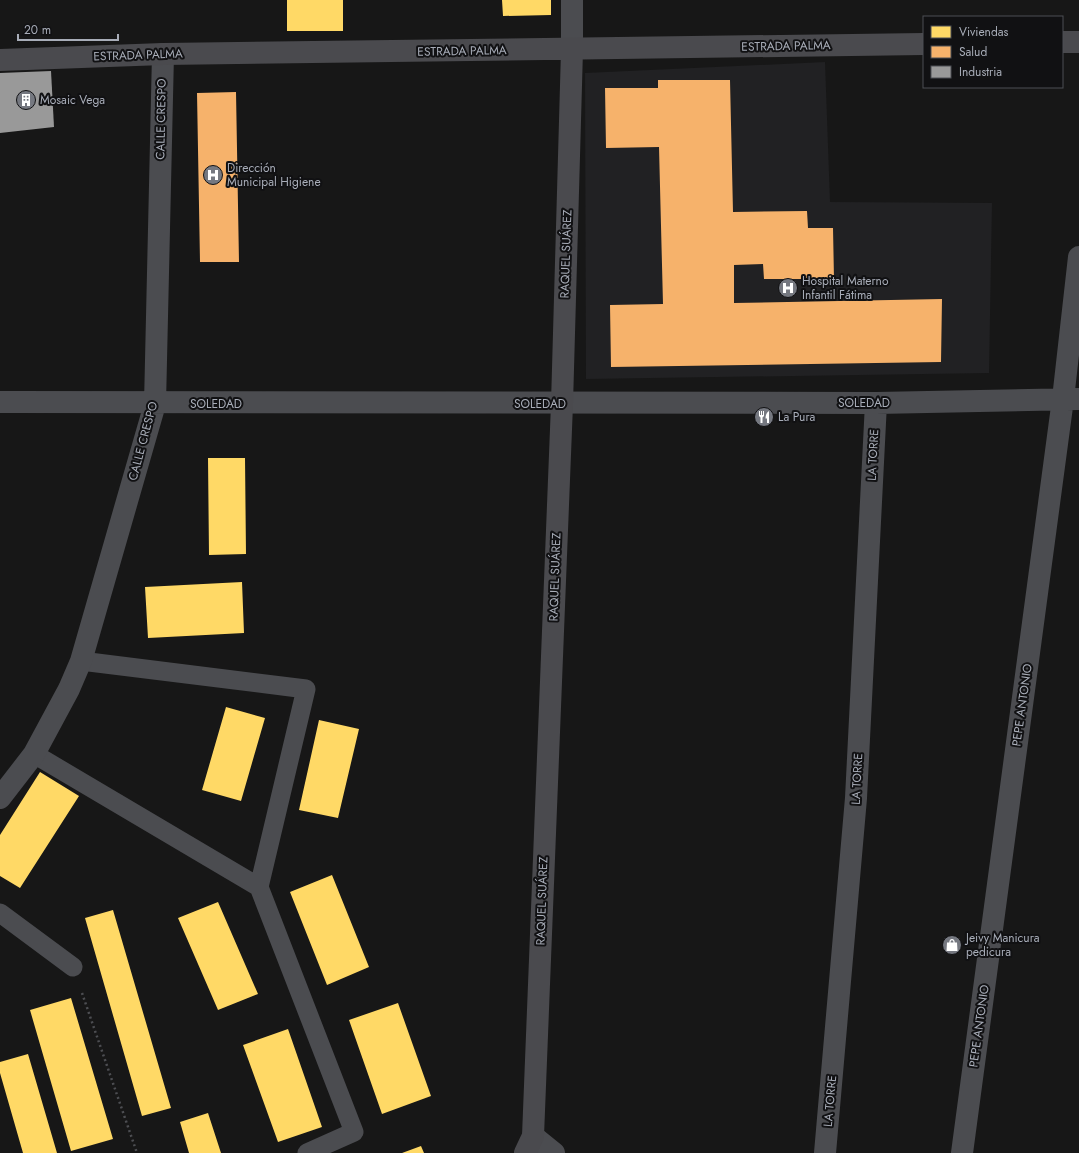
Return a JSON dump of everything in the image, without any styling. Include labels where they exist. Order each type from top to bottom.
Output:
[{"type":"street","name":"RAQUEL SUÁREZ","points":[[529,1145],[562,404],[572,50],[572,0]]},
{"type":"street","points":[[1063,42],[1079,42]]},
{"type":"street","name":"ESTRADA PALMA","points":[[0,60],[162,54],[572,50],[923,44]]},
{"type":"street","name":"CALLE CRESPO","points":[[0,798],[34,754],[69,689],[81,661],[154,404],[162,54]]},
{"type":"street","name":"PEPE ANTONIO","points":[[962,1153],[1071,399],[1079,257]]},
{"type":"street","name":"SOLEDAD","points":[[0,402],[154,404],[562,404],[876,403],[1071,399]]},
{"type":"street","name":"LA TORRE","points":[[825,1153],[856,798],[876,403]]},
{"type":"street","points":[[529,1145],[554,1153]]},
{"type":"lane","points":[[81,661],[306,689],[259,887],[354,1132],[307,1153]]},
{"type":"lane","points":[[34,754],[259,887]]},
{"type":"lane","points":[[0,913],[73,967]]},
{"type":"path","points":[[73,967],[137,1153]]},
{"type":"shaded area","name":"Hospital Materno Infantil Fátima","points":[[825,62],[830,202],[992,203],[989,373],[586,379],[585,73]]},
{"type":"building: Viviendas","points":[[287,0],[343,0],[343,31],[287,31]]},
{"type":"building: Viviendas","points":[[502,0],[551,0],[551,15],[503,16]]},
{"type":"building: Viviendas","points":[[208,458],[245,458],[246,554],[209,555]]},
{"type":"building: Viviendas","points":[[242,582],[244,633],[148,638],[145,587]]},
{"type":"building: Viviendas","points":[[226,707],[265,718],[241,801],[202,790]]},
{"type":"building: Viviendas","points":[[319,720],[359,729],[338,818],[299,810]]},
{"type":"building: Viviendas","points":[[40,772],[79,796],[20,888],[0,876],[0,835]]},
{"type":"building: Viviendas","points":[[332,875],[369,967],[327,985],[290,892]]},
{"type":"building: Viviendas","points":[[218,902],[258,994],[218,1010],[178,918]]},
{"type":"building: Viviendas","points":[[113,910],[171,1108],[142,1116],[85,918]]},
{"type":"building: Viviendas","points":[[71,998],[113,1139],[71,1151],[30,1010]]},
{"type":"building: Viviendas","points":[[398,1003],[431,1096],[382,1114],[349,1020]]},
{"type":"building: Viviendas","points":[[288,1029],[322,1127],[278,1142],[243,1045]]},
{"type":"building: Viviendas","points":[[28,1054],[57,1153],[23,1153],[0,1073],[0,1062]]},
{"type":"building: Viviendas","points":[[208,1113],[221,1153],[189,1153],[180,1122]]},
{"type":"building: Viviendas","points":[[421,1146],[424,1153],[402,1153]]},
{"type":"building: Salud","points":[[658,80],[730,80],[733,212],[807,211],[808,228],[833,228],[834,279],[764,279],[763,264],[734,265],[734,303],[942,299],[941,362],[611,367],[610,305],[663,304],[659,147],[606,148],[605,88],[658,88]]},
{"type":"building: Salud","points":[[236,92],[239,262],[200,262],[197,93]]},
{"type":"building: Industria","name":"Mosaic Vega","points":[[51,71],[54,127],[0,133],[0,73]]},
{"type":"place","name":"Mosaic Vega","points":[[26,100]]},
{"type":"place","name":"Dirección Municipal Higiene","points":[[213,175]]},
{"type":"place","name":"Hospital Materno Infantil Fátima","points":[[788,288]]},
{"type":"place","name":"La Pura","points":[[764,417]]},
{"type":"place","name":"Jeivy Manicura pedicura","points":[[952,945]]}]
